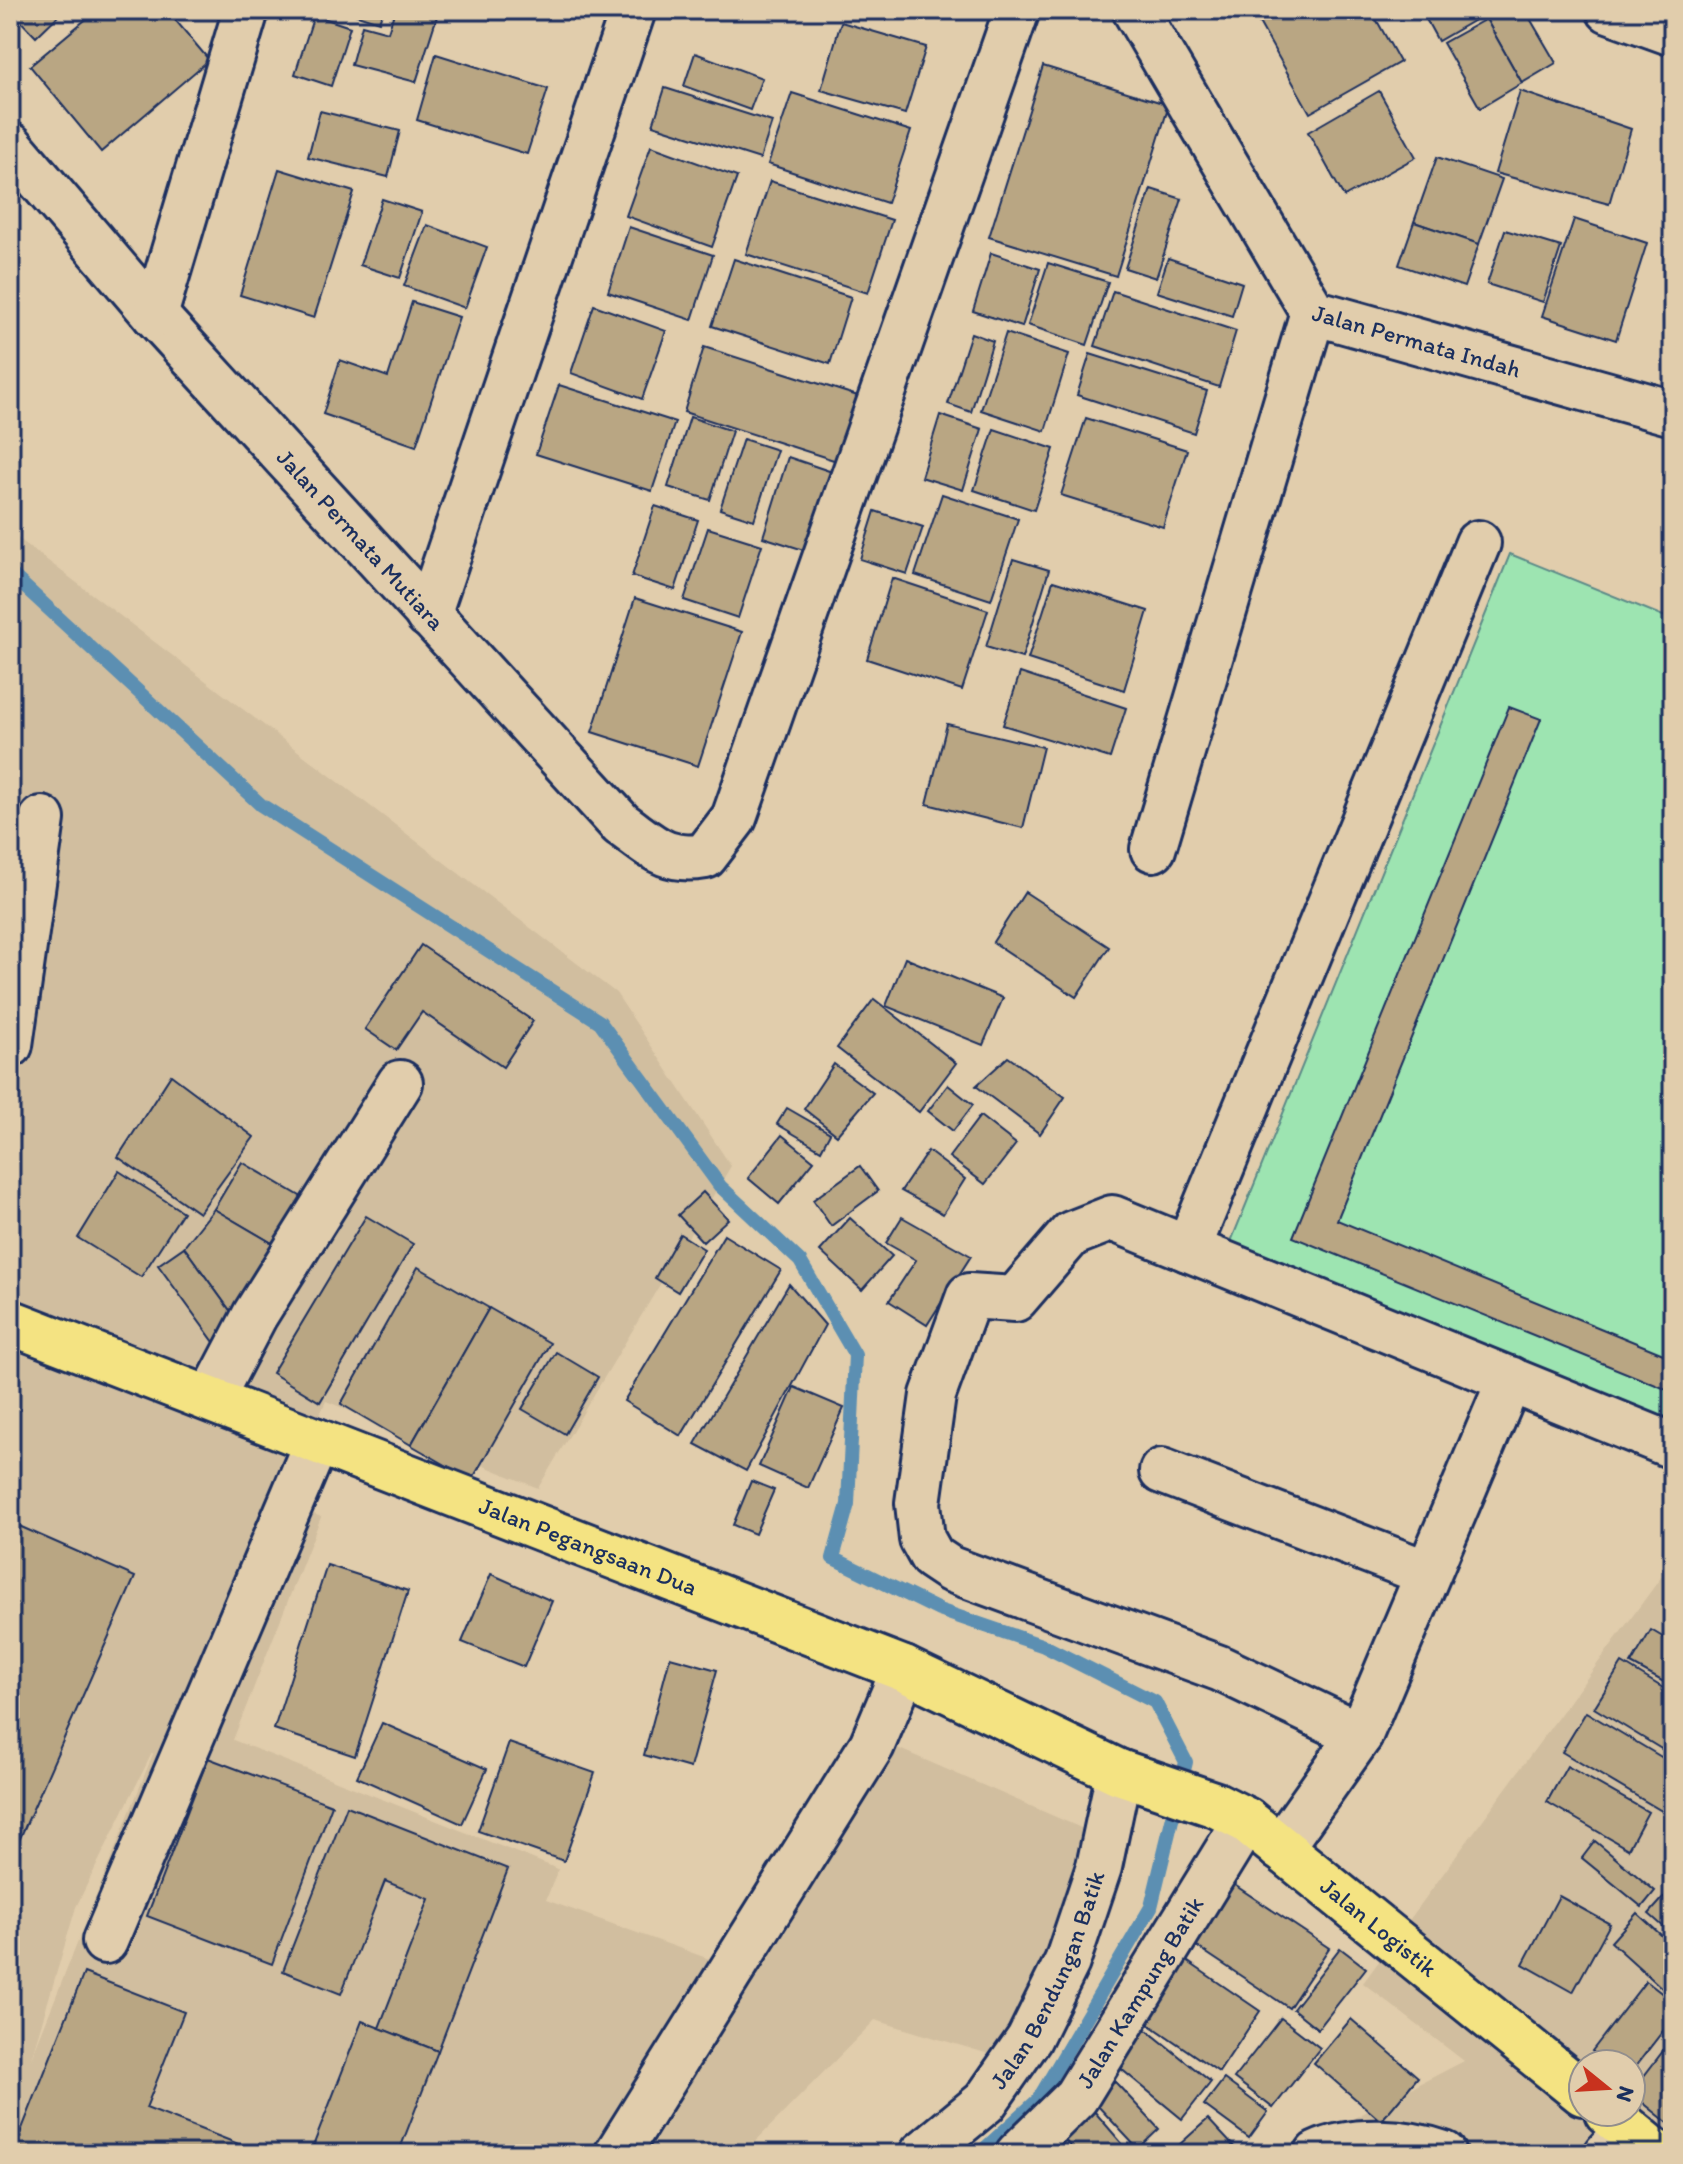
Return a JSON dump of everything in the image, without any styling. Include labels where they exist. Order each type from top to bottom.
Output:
[{"type":"main road","name":"Jalan Pegangsaan Dua","points":[[10,1322],[904,1669],[1139,1780]]},
{"type":"main road","name":"Jalan Logistik","points":[[1139,1780],[1231,1813],[1280,1848],[1567,2080]]},
{"type":"street","points":[[155,315],[246,10]]},
{"type":"street","points":[[428,615],[633,10]]},
{"type":"street","name":"Jalan Permata Mutiara","points":[[10,145],[155,315],[621,824],[665,856],[684,860],[705,856],[734,818],[1017,10]]},
{"type":"street","name":"Jalan Permata Indah","points":[[1135,10],[1313,312],[1673,413]]},
{"type":"street","points":[[1609,10],[1673,33]]},
{"type":"street","points":[[1153,849],[1313,312]]},
{"type":"street","points":[[1188,1249],[1478,543]]},
{"type":"street","points":[[10,1045],[42,819]]},
{"type":"street","points":[[211,1399],[255,1315],[400,1083]]},
{"type":"street","points":[[1360,1735],[1219,1668],[950,1569],[932,1557],[922,1539],[918,1503],[933,1395],[969,1296],[1015,1299],[1071,1234],[1112,1218],[1673,1446]]},
{"type":"street","points":[[1280,1848],[1360,1735],[1510,1379]]},
{"type":"street","points":[[105,1941],[317,1441]]},
{"type":"street","points":[[1162,1471],[1427,1573]]},
{"type":"street","points":[[617,2154],[872,1745],[904,1669]]},
{"type":"street","name":"Jalan Bendungan Batik","points":[[922,2154],[985,2102],[1029,2039],[1072,1949],[1099,1867],[1139,1780]]},
{"type":"street","name":"Jalan Kampung Batik","points":[[1018,2154],[1076,2097],[1231,1813]]},
{"type":"street","points":[[1317,2154],[1334,2146],[1367,2145],[1426,2148],[1444,2154]]},
{"type":"shaded area","points":[[10,532],[616,993],[731,1166],[538,1488],[326,1401],[278,1499],[321,1517],[233,1740],[558,1869],[546,1900],[748,1973],[856,1730],[1095,1834],[999,2057],[875,2020],[743,2154],[10,2154]],"holes":[[[153,1754],[31,2059],[76,1907]]]},
{"type":"shaded area","points":[[1673,1561],[1673,2154],[1285,2154],[1464,2061],[1363,1983]]},
{"type":"green space","points":[[1510,554],[1673,620],[1673,1425],[1230,1244]]},
{"type":"building","points":[[10,10],[64,10],[36,37]]},
{"type":"building","points":[[97,10],[167,10],[209,60],[101,152],[30,66]]},
{"type":"building","points":[[342,10],[383,10],[379,22]]},
{"type":"building","points":[[395,10],[439,10],[416,82],[351,65],[362,25],[388,32]]},
{"type":"building","points":[[540,10],[566,10],[563,18]]},
{"type":"building","points":[[1252,10],[1371,10],[1400,62],[1310,113]]},
{"type":"building","points":[[1421,10],[1473,10],[1478,18],[1438,41]]},
{"type":"building","points":[[1473,10],[1491,10],[1478,18]]},
{"type":"building","points":[[1500,10],[1525,10],[1556,63],[1522,83],[1486,19]]},
{"type":"building","points":[[314,15],[350,27],[331,86],[295,74]]},
{"type":"building","points":[[1486,19],[1522,83],[1480,108],[1443,43]]},
{"type":"building","points":[[841,22],[926,47],[905,114],[821,90]]},
{"type":"building","points":[[695,53],[762,78],[750,110],[684,86]]},
{"type":"building","points":[[436,54],[548,89],[527,154],[417,120]]},
{"type":"building","points":[[1043,66],[1169,105],[1116,276],[989,237]]},
{"type":"building","points":[[665,88],[772,122],[760,159],[653,125]]},
{"type":"building","points":[[1379,91],[1416,157],[1344,197],[1308,132]]},
{"type":"building","points":[[1520,91],[1631,129],[1609,204],[1495,173]]},
{"type":"building","points":[[792,93],[911,131],[887,203],[768,164]]},
{"type":"building","points":[[320,111],[400,131],[388,177],[308,157]]},
{"type":"building","points":[[651,146],[737,177],[712,247],[626,216]]},
{"type":"building","points":[[1437,157],[1502,179],[1479,244],[1414,222]]},
{"type":"building","points":[[279,169],[354,192],[314,318],[240,295]]},
{"type":"building","points":[[770,181],[892,220],[868,293],[746,254]]},
{"type":"building","points":[[1151,189],[1182,199],[1156,278],[1125,268]]},
{"type":"building","points":[[382,199],[422,212],[400,278],[360,265]]},
{"type":"building","points":[[1574,219],[1647,243],[1616,340],[1542,316]]},
{"type":"building","points":[[1414,222],[1479,244],[1464,287],[1399,265]]},
{"type":"building","points":[[427,225],[487,247],[465,308],[404,286]]},
{"type":"building","points":[[629,227],[713,255],[692,320],[608,292]]},
{"type":"building","points":[[1505,230],[1561,247],[1543,302],[1487,284]]},
{"type":"building","points":[[991,253],[1040,269],[1022,327],[973,311]]},
{"type":"building","points":[[1168,258],[1242,283],[1232,316],[1157,292]]},
{"type":"building","points":[[734,259],[851,297],[830,364],[712,326]]},
{"type":"building","points":[[1048,263],[1108,282],[1087,345],[1028,325]]},
{"type":"building","points":[[1113,291],[1236,331],[1219,387],[1095,346]]},
{"type":"building","points":[[412,302],[459,317],[416,446],[323,414],[340,360],[388,377]]},
{"type":"building","points":[[594,305],[666,331],[642,399],[571,373]]},
{"type":"building","points":[[971,333],[993,341],[971,412],[948,404]]},
{"type":"building","points":[[1006,333],[1069,354],[1045,431],[981,410]]},
{"type":"building","points":[[704,347],[864,398],[843,463],[684,412]]},
{"type":"building","points":[[1090,354],[1207,391],[1194,433],[1077,395]]},
{"type":"building","points":[[559,385],[675,422],[652,491],[536,454]]},
{"type":"building","points":[[940,415],[982,429],[963,490],[921,477]]},
{"type":"building","points":[[690,417],[732,431],[710,500],[668,487]]},
{"type":"building","points":[[1086,418],[1187,450],[1163,527],[1061,495]]},
{"type":"building","points":[[994,429],[1054,449],[1034,510],[974,490]]},
{"type":"building","points":[[743,439],[777,450],[754,520],[720,509]]},
{"type":"building","points":[[788,457],[835,473],[810,552],[763,537]]},
{"type":"building","points":[[942,494],[1018,519],[991,600],[915,575]]},
{"type":"building","points":[[655,506],[698,520],[675,590],[632,576]]},
{"type":"building","points":[[875,511],[923,527],[907,574],[860,559]]},
{"type":"building","points":[[708,528],[762,545],[738,618],[684,600]]},
{"type":"building","points":[[1013,559],[1049,570],[1022,658],[986,647]]},
{"type":"building","points":[[892,578],[988,610],[962,690],[867,659]]},
{"type":"building","points":[[1053,581],[1148,611],[1124,690],[1028,659]]},
{"type":"building","points":[[635,598],[742,632],[698,766],[592,732]]},
{"type":"building","points":[[1020,673],[1126,708],[1110,758],[1003,725]]},
{"type":"building","points":[[1509,707],[1541,719],[1337,1220],[1673,1358],[1673,1392],[1293,1237]]},
{"type":"building","points":[[947,724],[1043,747],[1023,828],[927,804]]},
{"type":"building","points":[[1025,892],[1109,947],[1076,997],[993,942]]},
{"type":"building","points":[[421,945],[533,1021],[503,1067],[422,1012],[396,1050],[365,1029]]},
{"type":"building","points":[[905,958],[1003,998],[983,1045],[886,1006]]},
{"type":"building","points":[[874,999],[956,1063],[919,1112],[837,1048]]},
{"type":"building","points":[[1008,1057],[1065,1097],[1040,1134],[976,1086]]},
{"type":"building","points":[[834,1064],[873,1093],[837,1135],[804,1109]]},
{"type":"building","points":[[171,1075],[254,1137],[199,1213],[118,1157]]},
{"type":"building","points":[[948,1085],[973,1105],[953,1131],[928,1111]]},
{"type":"building","points":[[787,1108],[830,1133],[821,1150],[777,1124]]},
{"type":"building","points":[[980,1116],[1016,1144],[985,1184],[949,1157]]},
{"type":"building","points":[[782,1135],[814,1161],[779,1204],[748,1178]]},
{"type":"building","points":[[928,1151],[965,1179],[943,1214],[901,1191]]},
{"type":"building","points":[[242,1162],[312,1203],[284,1250],[214,1209]]},
{"type":"building","points":[[860,1166],[878,1191],[831,1226],[813,1200]]},
{"type":"building","points":[[119,1171],[183,1212],[141,1277],[78,1238]]},
{"type":"building","points":[[703,1192],[728,1219],[703,1242],[678,1215]]},
{"type":"building","points":[[214,1209],[284,1250],[239,1323],[184,1247]]},
{"type":"building","points":[[366,1216],[413,1244],[320,1402],[272,1373]]},
{"type":"building","points":[[902,1217],[971,1256],[927,1325],[889,1301],[916,1260],[886,1243]]},
{"type":"building","points":[[850,1218],[892,1256],[862,1290],[820,1251]]},
{"type":"building","points":[[680,1234],[704,1249],[678,1292],[655,1278]]},
{"type":"building","points":[[724,1235],[781,1270],[681,1436],[624,1401]]},
{"type":"building","points":[[184,1247],[239,1323],[214,1342],[158,1265]]},
{"type":"building","points":[[418,1267],[489,1308],[411,1445],[341,1404]]},
{"type":"building","points":[[789,1284],[825,1325],[746,1471],[695,1444]]},
{"type":"building","points":[[489,1308],[550,1343],[472,1480],[411,1445]]},
{"type":"building","points":[[556,1352],[598,1377],[565,1434],[522,1409]]},
{"type":"building","points":[[794,1387],[844,1408],[808,1488],[759,1466]]},
{"type":"building","points":[[751,1481],[774,1490],[755,1534],[733,1525]]},
{"type":"building","points":[[10,1522],[135,1577],[10,1861]]},
{"type":"building","points":[[327,1565],[408,1591],[355,1756],[274,1729]]},
{"type":"building","points":[[491,1574],[552,1601],[524,1667],[462,1642]]},
{"type":"building","points":[[1651,1630],[1673,1643],[1673,1687],[1631,1664]]},
{"type":"building","points":[[670,1657],[717,1670],[690,1768],[644,1755]]},
{"type":"building","points":[[1622,1663],[1673,1694],[1673,1756],[1594,1708]]},
{"type":"building","points":[[1586,1712],[1673,1764],[1672,1817],[1562,1752]]},
{"type":"building","points":[[382,1723],[487,1769],[462,1824],[357,1777]]},
{"type":"building","points":[[509,1743],[595,1773],[564,1861],[478,1831]]},
{"type":"building","points":[[208,1758],[332,1805],[272,1964],[147,1916]]},
{"type":"building","points":[[1567,1766],[1648,1812],[1628,1849],[1547,1802]]},
{"type":"building","points":[[347,1806],[508,1869],[438,2051],[379,2028],[429,1899],[385,1881],[341,1994],[283,1971]]},
{"type":"building","points":[[1595,1841],[1655,1891],[1642,1907],[1582,1858]]},
{"type":"building","points":[[1230,1882],[1329,1948],[1289,2008],[1190,1942]]},
{"type":"building","points":[[1673,1887],[1673,1935],[1649,1914]]},
{"type":"building","points":[[1559,1896],[1610,1924],[1573,1992],[1523,1964]]},
{"type":"building","points":[[1637,1913],[1673,1946],[1673,1998],[1611,1942]]},
{"type":"building","points":[[1340,1948],[1366,1968],[1318,2029],[1293,2009]]},
{"type":"building","points":[[1178,1955],[1260,2011],[1219,2072],[1137,2016]]},
{"type":"building","points":[[84,1973],[184,2012],[146,2108],[264,2154],[12,2154]]},
{"type":"building","points":[[1646,1981],[1673,2002],[1673,2018],[1647,2051],[1647,2048],[1594,2048]]},
{"type":"building","points":[[1132,2018],[1211,2082],[1182,2119],[1103,2054]]},
{"type":"building","points":[[1281,2018],[1320,2048],[1273,2108],[1234,2078]]},
{"type":"building","points":[[1351,2019],[1418,2077],[1381,2121],[1314,2063]]},
{"type":"building","points":[[362,2021],[438,2051],[398,2154],[310,2154]]},
{"type":"building","points":[[1673,2038],[1673,2127],[1647,2106],[1647,2072]]},
{"type":"building","points":[[1104,2070],[1159,2129],[1138,2149],[1083,2090]]},
{"type":"building","points":[[1224,2079],[1268,2112],[1249,2138],[1204,2105]]},
{"type":"building","points":[[1094,2111],[1131,2154],[1077,2154],[1063,2138]]},
{"type":"building","points":[[1208,2119],[1236,2149],[1231,2154],[1169,2154]]},
{"type":"waterway","points":[[10,573],[261,805],[600,1022],[720,1186],[800,1261],[855,1355],[848,1504],[833,1558],[939,1610],[1044,1646],[1155,1702],[1186,1762],[1151,1907],[1038,2100],[979,2154]]}]
